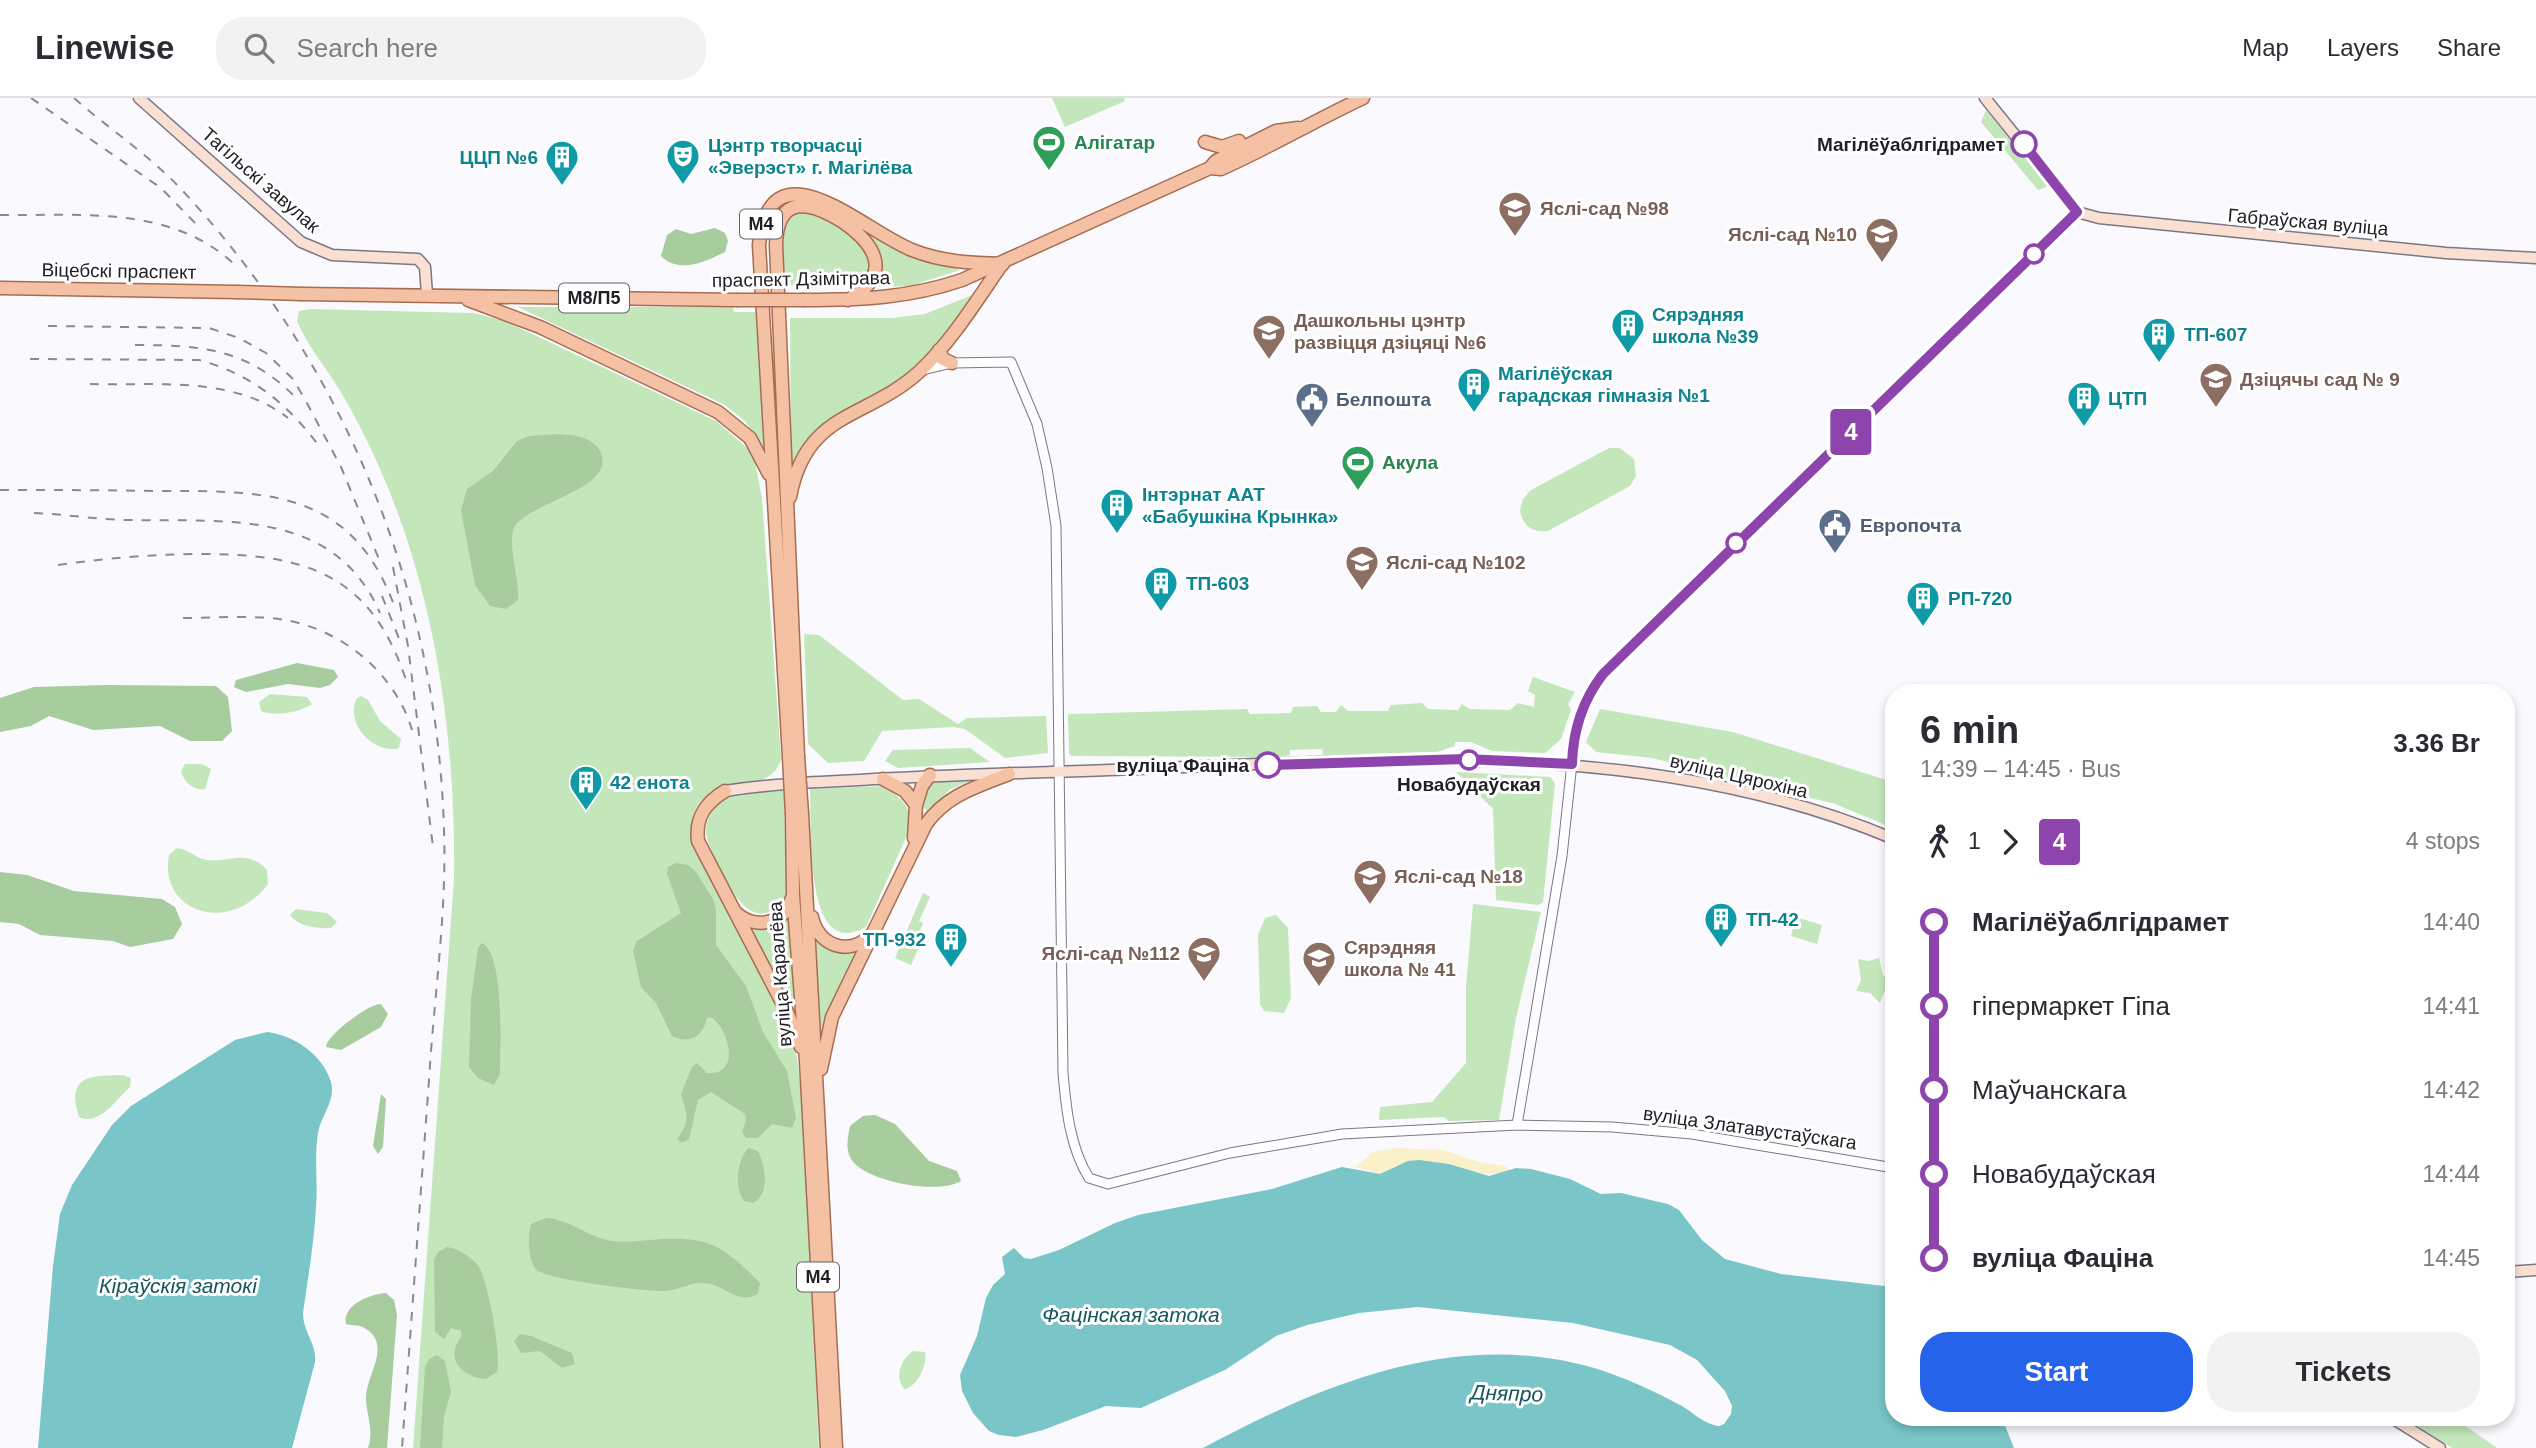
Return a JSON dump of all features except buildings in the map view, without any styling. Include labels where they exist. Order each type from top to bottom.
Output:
[{"type":"main road","name":"Тагільскі завулак","points":[[139,98],[301,242],[332,255],[418,259],[425,267],[427,295]]},
{"type":"main road","name":"праспект Дзімітрава","points":[[237,292],[736,300],[890,299],[929,292],[1003,264],[1210,168],[1221,169],[1284,140],[1299,128],[1363,98]]},
{"type":"main road","points":[[806,1061],[788,1014],[704,857],[696,831],[705,806],[725,791],[758,786],[930,775],[1465,759],[1572,764],[1572,738],[1577,722],[1586,700],[1603,674],[2077,212],[1986,98]]},
{"type":"main road","points":[[1205,142],[1222,147],[1256,133],[1299,128]]},
{"type":"main road","points":[[1210,168],[1216,161],[1276,131]]},
{"type":"main road","name":"М4","points":[[775,496],[759,245],[762,222],[769,207],[786,195],[809,195],[825,201],[909,249],[953,262],[1003,264]]},
{"type":"main road","name":"М4","points":[[787,515],[776,233],[778,223],[787,211],[802,205],[825,211],[856,232],[873,251],[876,265],[871,283],[848,300]]},
{"type":"main road","name":"Габраўская вуліца","points":[[2077,212],[2099,218],[2295,239],[2536,258]]},
{"type":"main road","points":[[787,515],[793,482],[812,443],[827,428],[919,372],[939,350],[1003,264]]},
{"type":"main road","name":"Віцебскі праспект","points":[[0,288],[237,292]]},
{"type":"main road","points":[[451,295],[506,312],[718,412],[750,438],[758,449],[775,496]]},
{"type":"main road","points":[[765,347],[781,347]]},
{"type":"main road","points":[[939,350],[943,359],[953,363]]},
{"type":"main road","name":"вуліца Каралёва","points":[[775,496],[797,814],[806,1061],[827,1448]]},
{"type":"main road","name":"вуліца Каралёва","points":[[787,515],[793,756]]},
{"type":"main road","name":"вуліца Цярохіна","points":[[1572,764],[1718,785],[1801,807],[1885,836]]},
{"type":"main road","points":[[817,1086],[832,1017],[914,844],[938,807],[958,793],[1009,774]]},
{"type":"main road","points":[[914,844],[916,805],[922,786],[930,775]]},
{"type":"main road","points":[[883,779],[905,791],[916,805]]},
{"type":"main road","points":[[800,893],[814,927],[835,946],[853,947],[862,943],[876,929]]},
{"type":"main road","points":[[731,908],[750,922],[774,921],[790,907],[800,893]]},
{"type":"main road","name":"вуліца Каралёва","points":[[800,893],[817,1086],[836,1448]]},
{"type":"main road","points":[[2515,1271],[2536,1270]]},
{"type":"main road","points":[[2405,1426],[2440,1448]]},
{"type":"street","points":[[919,372],[953,363],[1011,362],[1037,424],[1048,468],[1056,526],[1060,1012],[1066,1109],[1081,1164],[1089,1178],[1108,1184],[1230,1153],[1342,1134],[1517,1125],[1562,856],[1572,764]]},
{"type":"street","name":"вуліца Златавустаўскага","points":[[1517,1125],[1612,1127],[1692,1134],[1885,1166]]},
{"type":"green space","points":[[1052,98],[1124,98],[1125,101],[1065,127]]},
{"type":"green space","points":[[1986,110],[2049,186],[2038,190],[1981,122]]},
{"type":"green space","points":[[801,210],[826,214],[871,252],[870,275],[850,285],[838,287],[782,285],[782,232],[792,216]]},
{"type":"green space","points":[[859,225],[907,252],[960,270],[910,286],[878,287],[883,267],[881,253]]},
{"type":"green space","points":[[715,228],[725,233],[728,241],[725,252],[692,265],[676,264],[661,256],[667,235],[676,229],[691,234]]},
{"type":"green space","points":[[977,293],[916,371],[841,416],[791,470],[790,318],[892,318],[925,314]]},
{"type":"green space","points":[[518,307],[733,307],[734,312],[759,312],[767,453],[745,421],[725,405]]},
{"type":"green space","points":[[311,309],[473,313],[505,321],[716,421],[746,447],[755,462],[762,498],[781,758],[774,772],[762,780],[714,793],[701,801],[694,815],[693,838],[784,1018],[797,1057],[804,1123],[819,1448],[413,1448],[454,879],[451,774],[439,670],[415,567],[399,517],[371,448],[345,398],[297,321],[299,311]]},
{"type":"green space","points":[[558,434],[581,437],[592,442],[600,451],[602,464],[597,475],[585,485],[537,509],[515,526],[512,541],[518,600],[506,609],[490,606],[475,585],[461,510],[467,489],[493,471],[517,441],[529,436]]},
{"type":"green space","points":[[1609,448],[1620,448],[1634,459],[1636,476],[1630,486],[1548,531],[1537,531],[1526,524],[1520,510],[1523,499],[1531,490]]},
{"type":"green space","points":[[804,634],[819,635],[903,700],[919,699],[958,724],[967,718],[1046,716],[1048,753],[1005,758],[965,729],[953,727],[882,731],[864,761],[828,763],[808,744]]},
{"type":"green space","points":[[297,663],[334,670],[338,677],[330,685],[320,688],[288,684],[246,692],[234,687],[236,680]]},
{"type":"green space","points":[[1533,677],[1575,692],[1568,704],[1571,710],[1561,739],[1545,753],[1492,751],[1471,742],[1455,742],[1455,746],[1437,752],[1323,755],[1322,749],[1290,750],[1290,755],[1273,757],[1071,756],[1069,753],[1068,714],[1247,709],[1250,714],[1291,713],[1293,707],[1317,706],[1321,712],[1336,712],[1341,705],[1348,711],[1388,711],[1391,705],[1422,703],[1428,709],[1458,710],[1462,704],[1470,709],[1510,710],[1518,703],[1534,707],[1535,695],[1528,691]]},
{"type":"green space","points":[[216,686],[228,697],[232,731],[222,741],[190,741],[160,726],[93,730],[49,716],[31,726],[0,732],[0,698],[34,687]]},
{"type":"green space","points":[[270,694],[307,697],[312,704],[288,713],[273,714],[261,711],[259,702]]},
{"type":"green space","points":[[361,696],[368,700],[380,721],[401,739],[399,748],[380,747],[363,735],[354,717],[357,698]]},
{"type":"green space","points":[[1600,709],[1733,732],[1885,780],[1885,825],[1835,804],[1652,758],[1596,752],[1586,742]]},
{"type":"green space","points":[[970,748],[990,762],[898,768],[885,761],[893,750]]},
{"type":"green space","points":[[185,764],[202,764],[211,769],[205,789],[197,789],[184,779],[181,771]]},
{"type":"green space","points":[[1456,772],[1550,777],[1555,783],[1543,902],[1538,905],[1496,900],[1493,809]]},
{"type":"green space","points":[[970,781],[951,789],[927,810],[921,807],[925,787],[931,782]]},
{"type":"green space","points":[[883,786],[902,801],[913,822],[866,927],[845,933],[831,926],[821,908],[815,884],[810,789]]},
{"type":"green space","points":[[784,791],[786,897],[775,909],[764,913],[755,912],[738,898],[724,877],[707,839],[707,822],[715,808],[726,798],[750,792]]},
{"type":"green space","points":[[177,848],[199,858],[211,860],[251,859],[267,870],[268,884],[252,900],[235,909],[217,913],[200,910],[185,903],[174,891],[169,875],[169,855]]},
{"type":"green space","points":[[676,863],[688,865],[696,872],[713,899],[716,909],[716,945],[746,986],[763,1032],[787,1071],[796,1118],[792,1128],[772,1124],[758,1138],[746,1138],[742,1132],[745,1114],[711,1092],[698,1100],[689,1139],[682,1143],[677,1139],[686,1122],[681,1094],[692,1067],[697,1063],[707,1073],[718,1072],[725,1067],[729,1051],[723,1032],[711,1017],[707,1018],[702,1030],[695,1037],[684,1040],[672,1036],[656,1003],[641,987],[633,951],[637,941],[681,913],[667,874],[668,867]]},
{"type":"green space","points":[[0,872],[27,875],[74,891],[162,899],[175,907],[182,924],[173,939],[130,947],[113,941],[40,935],[19,924],[0,922]]},
{"type":"green space","points":[[923,893],[930,897],[919,921],[923,923],[916,941],[921,943],[911,965],[895,958]]},
{"type":"green space","points":[[1473,904],[1541,912],[1516,1018],[1499,1120],[1449,1121],[1444,1117],[1379,1120],[1380,1107],[1432,1102],[1466,1063],[1466,987]]},
{"type":"green space","points":[[296,909],[327,913],[337,922],[331,928],[308,926],[290,915]]},
{"type":"green space","points":[[1276,915],[1288,928],[1291,998],[1284,1013],[1264,1011],[1260,1004],[1258,935],[1265,918]]},
{"type":"green space","points":[[787,917],[792,921],[800,1031],[745,923]]},
{"type":"green space","points":[[1796,917],[1822,925],[1817,944],[1791,936]]},
{"type":"green space","points":[[812,935],[860,948],[843,977],[819,1035]]},
{"type":"green space","points":[[482,943],[495,965],[500,1003],[500,1074],[494,1085],[478,1078],[469,1067],[471,999],[478,948]]},
{"type":"green space","points":[[1879,958],[1885,977],[1885,990],[1880,1003],[1870,993],[1856,991],[1861,980],[1858,959],[1869,961]]},
{"type":"green space","points":[[381,1004],[388,1014],[381,1027],[341,1050],[326,1047],[333,1035],[349,1021],[367,1009]]},
{"type":"green space","points":[[123,1075],[131,1078],[130,1087],[113,1104],[93,1118],[79,1117],[76,1092],[84,1080]]},
{"type":"green space","points":[[381,1094],[386,1099],[383,1147],[378,1154],[373,1146]]},
{"type":"green space","points":[[875,1115],[895,1124],[929,1161],[957,1171],[961,1181],[936,1187],[903,1184],[886,1180],[859,1167],[848,1151],[850,1126],[863,1116]]},
{"type":"green space","points":[[748,1148],[758,1151],[765,1179],[759,1199],[753,1203],[744,1201],[738,1182],[741,1160]]},
{"type":"green space","points":[[546,1218],[562,1221],[612,1241],[685,1239],[711,1245],[723,1250],[760,1283],[758,1294],[750,1297],[736,1296],[716,1286],[702,1283],[665,1291],[639,1290],[545,1274],[534,1266],[529,1241],[531,1224]]},
{"type":"green space","points":[[447,1247],[469,1257],[483,1275],[496,1336],[498,1364],[497,1372],[486,1379],[467,1373],[458,1365],[454,1353],[461,1331],[451,1328],[444,1339],[435,1332],[434,1260],[438,1252]]},
{"type":"green space","points":[[386,1293],[394,1300],[397,1315],[387,1448],[368,1448],[370,1430],[366,1400],[377,1344],[374,1336],[364,1327],[346,1324],[346,1317],[348,1311],[358,1302]]},
{"type":"green space","points":[[520,1334],[572,1353],[575,1364],[562,1368],[540,1351],[521,1353],[514,1341]]},
{"type":"green space","points":[[913,1351],[925,1352],[925,1363],[917,1380],[904,1389],[899,1374],[900,1368]]},
{"type":"green space","points":[[437,1355],[445,1361],[451,1392],[444,1416],[442,1448],[420,1448],[425,1367],[429,1359]]},
{"type":"green space","points":[[2417,1426],[2465,1426],[2497,1448],[2452,1448]]},
{"type":"sand","points":[[1395,1148],[1444,1150],[1482,1163],[1503,1165],[1510,1170],[1475,1173],[1417,1161],[1380,1174],[1355,1167],[1373,1152]]},
{"type":"water","name":"Кіраўскія затокі","points":[[267,1032],[287,1037],[314,1055],[327,1072],[332,1089],[318,1133],[315,1220],[303,1313],[314,1349],[315,1362],[292,1448],[38,1448],[53,1266],[60,1214],[72,1185],[112,1125],[131,1106],[235,1040]]},
{"type":"water","name":"Фацінская затока","points":[[1408,1161],[1449,1164],[1489,1176],[1516,1168],[1531,1169],[1570,1179],[1601,1194],[1621,1193],[1668,1204],[1679,1210],[1702,1240],[1725,1259],[1781,1274],[1885,1286],[1885,1426],[2005,1426],[2014,1448],[1203,1448],[1295,1403],[1343,1384],[1391,1369],[1441,1359],[1491,1355],[1542,1357],[1594,1368],[1650,1390],[1682,1406],[1705,1422],[1717,1426],[1724,1424],[1731,1414],[1732,1406],[1725,1391],[1697,1360],[1670,1345],[1573,1323],[1418,1307],[1359,1313],[1307,1325],[1276,1336],[1225,1370],[1141,1408],[1106,1406],[1043,1430],[1016,1437],[989,1431],[973,1413],[962,1391],[960,1375],[977,1336],[986,1298],[993,1285],[1005,1274],[1002,1257],[1014,1248],[1024,1258],[1031,1259],[1059,1250],[1138,1215],[1272,1189],[1342,1167],[1380,1174]]},
{"type":"railway","points":[[31,98],[161,188],[196,224]]},
{"type":"railway","points":[[74,98],[155,164],[181,189],[239,257],[290,330],[334,406],[371,485],[401,568],[423,653],[437,740],[444,830],[444,892],[402,1448]]},
{"type":"railway","points":[[0,215],[92,215],[153,223],[181,231],[208,244],[233,263]]},
{"type":"railway","points":[[48,326],[209,328],[239,338],[266,353],[293,379],[308,405],[341,467],[381,564]]},
{"type":"railway","points":[[135,345],[204,349],[244,360],[281,384],[299,401]]},
{"type":"railway","points":[[30,359],[199,360],[235,373],[266,392],[294,416],[319,446]]},
{"type":"railway","points":[[90,384],[167,384],[218,389],[266,404],[288,418]]},
{"type":"railway","points":[[0,490],[231,492],[266,496],[298,504],[327,517],[353,537],[375,566],[394,605]]},
{"type":"railway","points":[[34,513],[119,520],[239,523],[274,528],[306,538],[335,554],[360,579],[380,613]]},
{"type":"railway","points":[[58,565],[130,557],[202,554],[273,559],[303,566],[330,577],[353,594],[374,616],[391,644],[406,680]]},
{"type":"railway","points":[[393,567],[408,646],[433,847]]},
{"type":"railway","points":[[382,596],[400,641]]},
{"type":"railway","points":[[183,618],[279,619],[323,632],[343,642],[378,672],[404,709],[412,730]]},
{"type":"bus line","name":"4","points":[[1268,765],[1465,759],[1572,764],[1572,738],[1577,722],[1593,687],[1603,674],[2077,212],[2024,144]]},
{"type":"place","name":"Магілёўаблгідрамет","points":[[2024,144]]},
{"type":"place","name":"Алігатар","points":[[1049,172]]},
{"type":"place","name":"Цэнтр творчасці «Эверэст» г. Магілёва","points":[[683,186]]},
{"type":"place","name":"ЦЦП №6","points":[[562,187]]},
{"type":"place","name":"Яслі-сад №98","points":[[1515,238]]},
{"type":"place","name":"Яслі-сад №10","points":[[1882,264]]},
{"type":"place","name":"Сярэдняя школа №39","points":[[1628,355]]},
{"type":"place","name":"Дашкольны цэнтр развіцця дзіцяці №6","points":[[1269,361]]},
{"type":"place","name":"ТП-607","points":[[2159,364]]},
{"type":"place","name":"Дзіцячы сад № 9","points":[[2216,409]]},
{"type":"place","name":"Магілёўская гарадская гімназія №1","points":[[1474,414]]},
{"type":"place","name":"ЦТП","points":[[2084,428]]},
{"type":"place","name":"Белпошта","points":[[1312,429]]},
{"type":"place","name":"Акула","points":[[1358,492]]},
{"type":"place","name":"Інтэрнат ААТ «Бабушкіна Крынка»","points":[[1117,535]]},
{"type":"place","name":"Европочта","points":[[1835,555]]},
{"type":"place","name":"Яслі-сад №102","points":[[1362,592]]},
{"type":"place","name":"ТП-603","points":[[1161,613]]},
{"type":"place","name":"РП-720","points":[[1923,628]]},
{"type":"place","name":"Новабудаўская","points":[[1469,760]]},
{"type":"place","name":"вуліца Фаціна","points":[[1268,765]]},
{"type":"place","name":"42 енота","points":[[586,812]]},
{"type":"place","name":"Яслі-сад №18","points":[[1370,906]]},
{"type":"place","name":"ТП-42","points":[[1721,949]]},
{"type":"place","name":"ТП-932","points":[[951,969]]},
{"type":"place","name":"Яслі-сад №112","points":[[1204,983]]},
{"type":"place","name":"Сярэдняя школа № 41","points":[[1319,988]]},
{"type":"water label","name":"Дняпро","points":[[1507,1393]]}]
